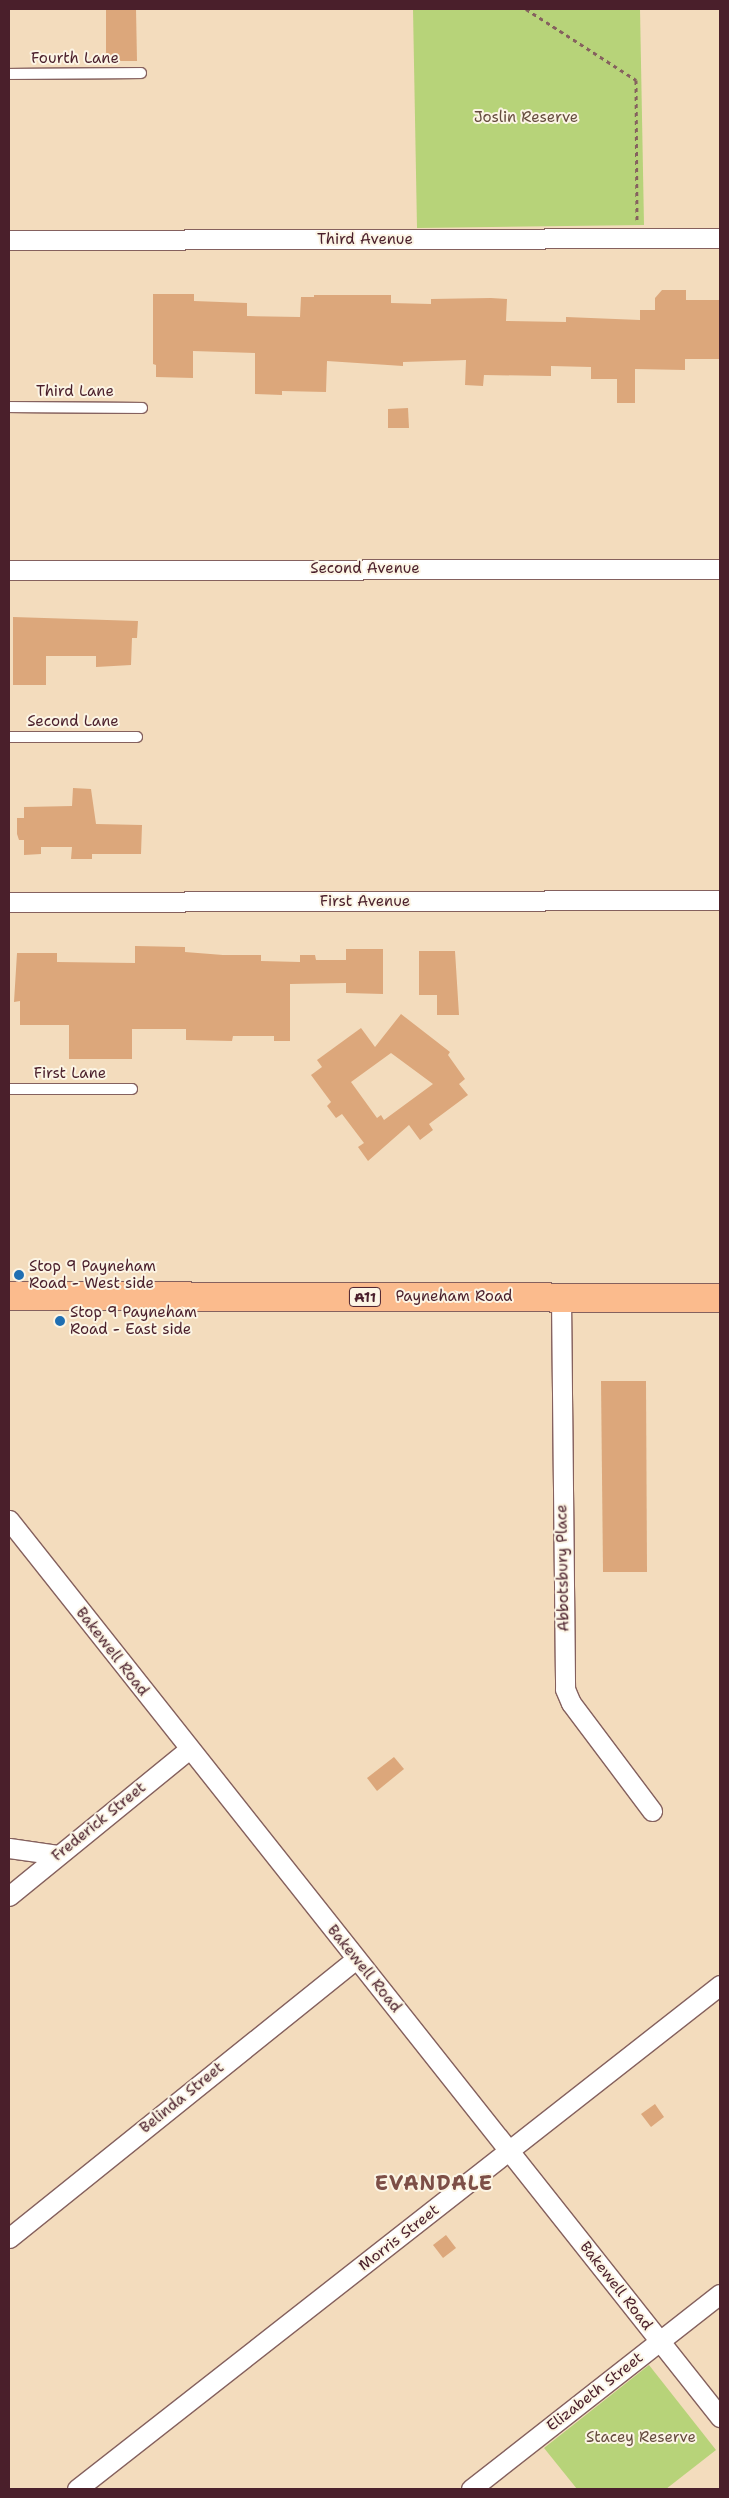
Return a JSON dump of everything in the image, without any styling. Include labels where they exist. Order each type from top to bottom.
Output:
[{"type":"main road","name":"Payneham Road","points":[[9,1296],[720,1298]]},
{"type":"street","name":"Third Avenue","points":[[9,240],[720,238]]},
{"type":"street","name":"Second Avenue","points":[[9,570],[720,569]]},
{"type":"street","name":"First Avenue","points":[[9,902],[720,900]]},
{"type":"street","name":"Abbotsbury Place","points":[[561,1297],[566,1696],[652,1811]]},
{"type":"street","name":"Bakewell Road","points":[[9,1520],[720,2417]]},
{"type":"street","name":"Frederick Street","points":[[9,1896],[189,1749]]},
{"type":"street","points":[[9,1848],[58,1855]]},
{"type":"street","name":"Belinda Street","points":[[9,2238],[356,1959]]},
{"type":"street","name":"Morris Street","points":[[77,2489],[510,2152],[720,1985]]},
{"type":"street","name":"Elizabeth Street","points":[[471,2489],[720,2294]]},
{"type":"lane","name":"Fourth Lane","points":[[9,74],[141,73]]},
{"type":"lane","name":"Third Lane","points":[[9,407],[142,408]]},
{"type":"lane","name":"Second Lane","points":[[9,737],[137,737]]},
{"type":"lane","name":"First Lane","points":[[9,1090],[132,1089]]},
{"type":"path","points":[[526,9],[636,80],[638,238]]},
{"type":"green space","name":"Joslin Reserve","points":[[413,9],[640,9],[644,225],[417,228]]},
{"type":"green space","name":"Stacey Reserve","points":[[649,2365],[716,2450],[666,2489],[577,2489],[544,2448]]},
{"type":"building","points":[[106,9],[136,9],[137,61],[106,61]]},
{"type":"building","points":[[662,290],[686,290],[686,300],[720,300],[720,359],[685,359],[685,370],[635,369],[635,403],[617,403],[617,379],[591,379],[591,367],[551,366],[551,376],[484,375],[483,386],[465,385],[466,360],[403,362],[403,366],[327,361],[326,392],[282,391],[282,395],[255,394],[255,353],[193,351],[193,378],[156,377],[156,365],[153,364],[153,294],[194,294],[194,301],[247,303],[247,316],[300,317],[301,297],[314,297],[314,295],[391,295],[391,303],[431,304],[431,299],[507,299],[506,321],[566,322],[566,317],[640,320],[640,310],[655,310],[655,298]]},
{"type":"building","points":[[408,408],[409,428],[388,428],[388,409]]},
{"type":"building","points":[[13,617],[138,621],[137,638],[132,638],[131,665],[96,667],[96,656],[46,656],[46,685],[13,685]]},
{"type":"building","points":[[73,788],[91,789],[96,824],[142,825],[141,854],[92,854],[92,859],[71,859],[72,847],[41,847],[41,854],[24,855],[24,840],[19,840],[17,834],[17,818],[24,818],[24,807],[72,806]]},
{"type":"building","points":[[135,946],[185,947],[185,952],[261,955],[261,961],[300,962],[300,955],[315,955],[316,960],[346,960],[346,949],[383,949],[383,994],[346,993],[346,983],[290,984],[290,1041],[274,1041],[274,1036],[233,1036],[232,1041],[186,1040],[186,1029],[132,1029],[132,1059],[69,1059],[69,1025],[20,1025],[20,1001],[14,1002],[17,953],[57,953],[57,962],[135,963]]},
{"type":"building","points":[[419,951],[455,951],[459,1015],[437,1015],[437,995],[419,995]]},
{"type":"building","points":[[401,1014],[450,1052],[448,1055],[465,1079],[459,1084],[468,1095],[429,1124],[433,1130],[420,1140],[409,1125],[368,1161],[358,1147],[364,1143],[342,1114],[336,1118],[327,1106],[331,1102],[311,1075],[322,1067],[317,1060],[361,1028],[375,1047]],"holes":[[[391,1053],[433,1084],[384,1120],[381,1115],[377,1118],[351,1082]]]},
{"type":"building","points":[[601,1381],[646,1381],[647,1572],[603,1572]]},
{"type":"building","points":[[394,1757],[404,1769],[377,1791],[367,1778]]},
{"type":"building","points":[[655,2104],[664,2117],[651,2127],[641,2114]]},
{"type":"building","points":[[446,2235],[456,2248],[443,2258],[433,2245]]},
{"type":"place","name":"Stop 9 Payneham Road - West side","points":[[19,1275]]},
{"type":"place","name":"Stop 9 Payneham Road - East side","points":[[60,1321]]},
{"type":"district","name":"EVANDALE","points":[[434,2183]]}]
